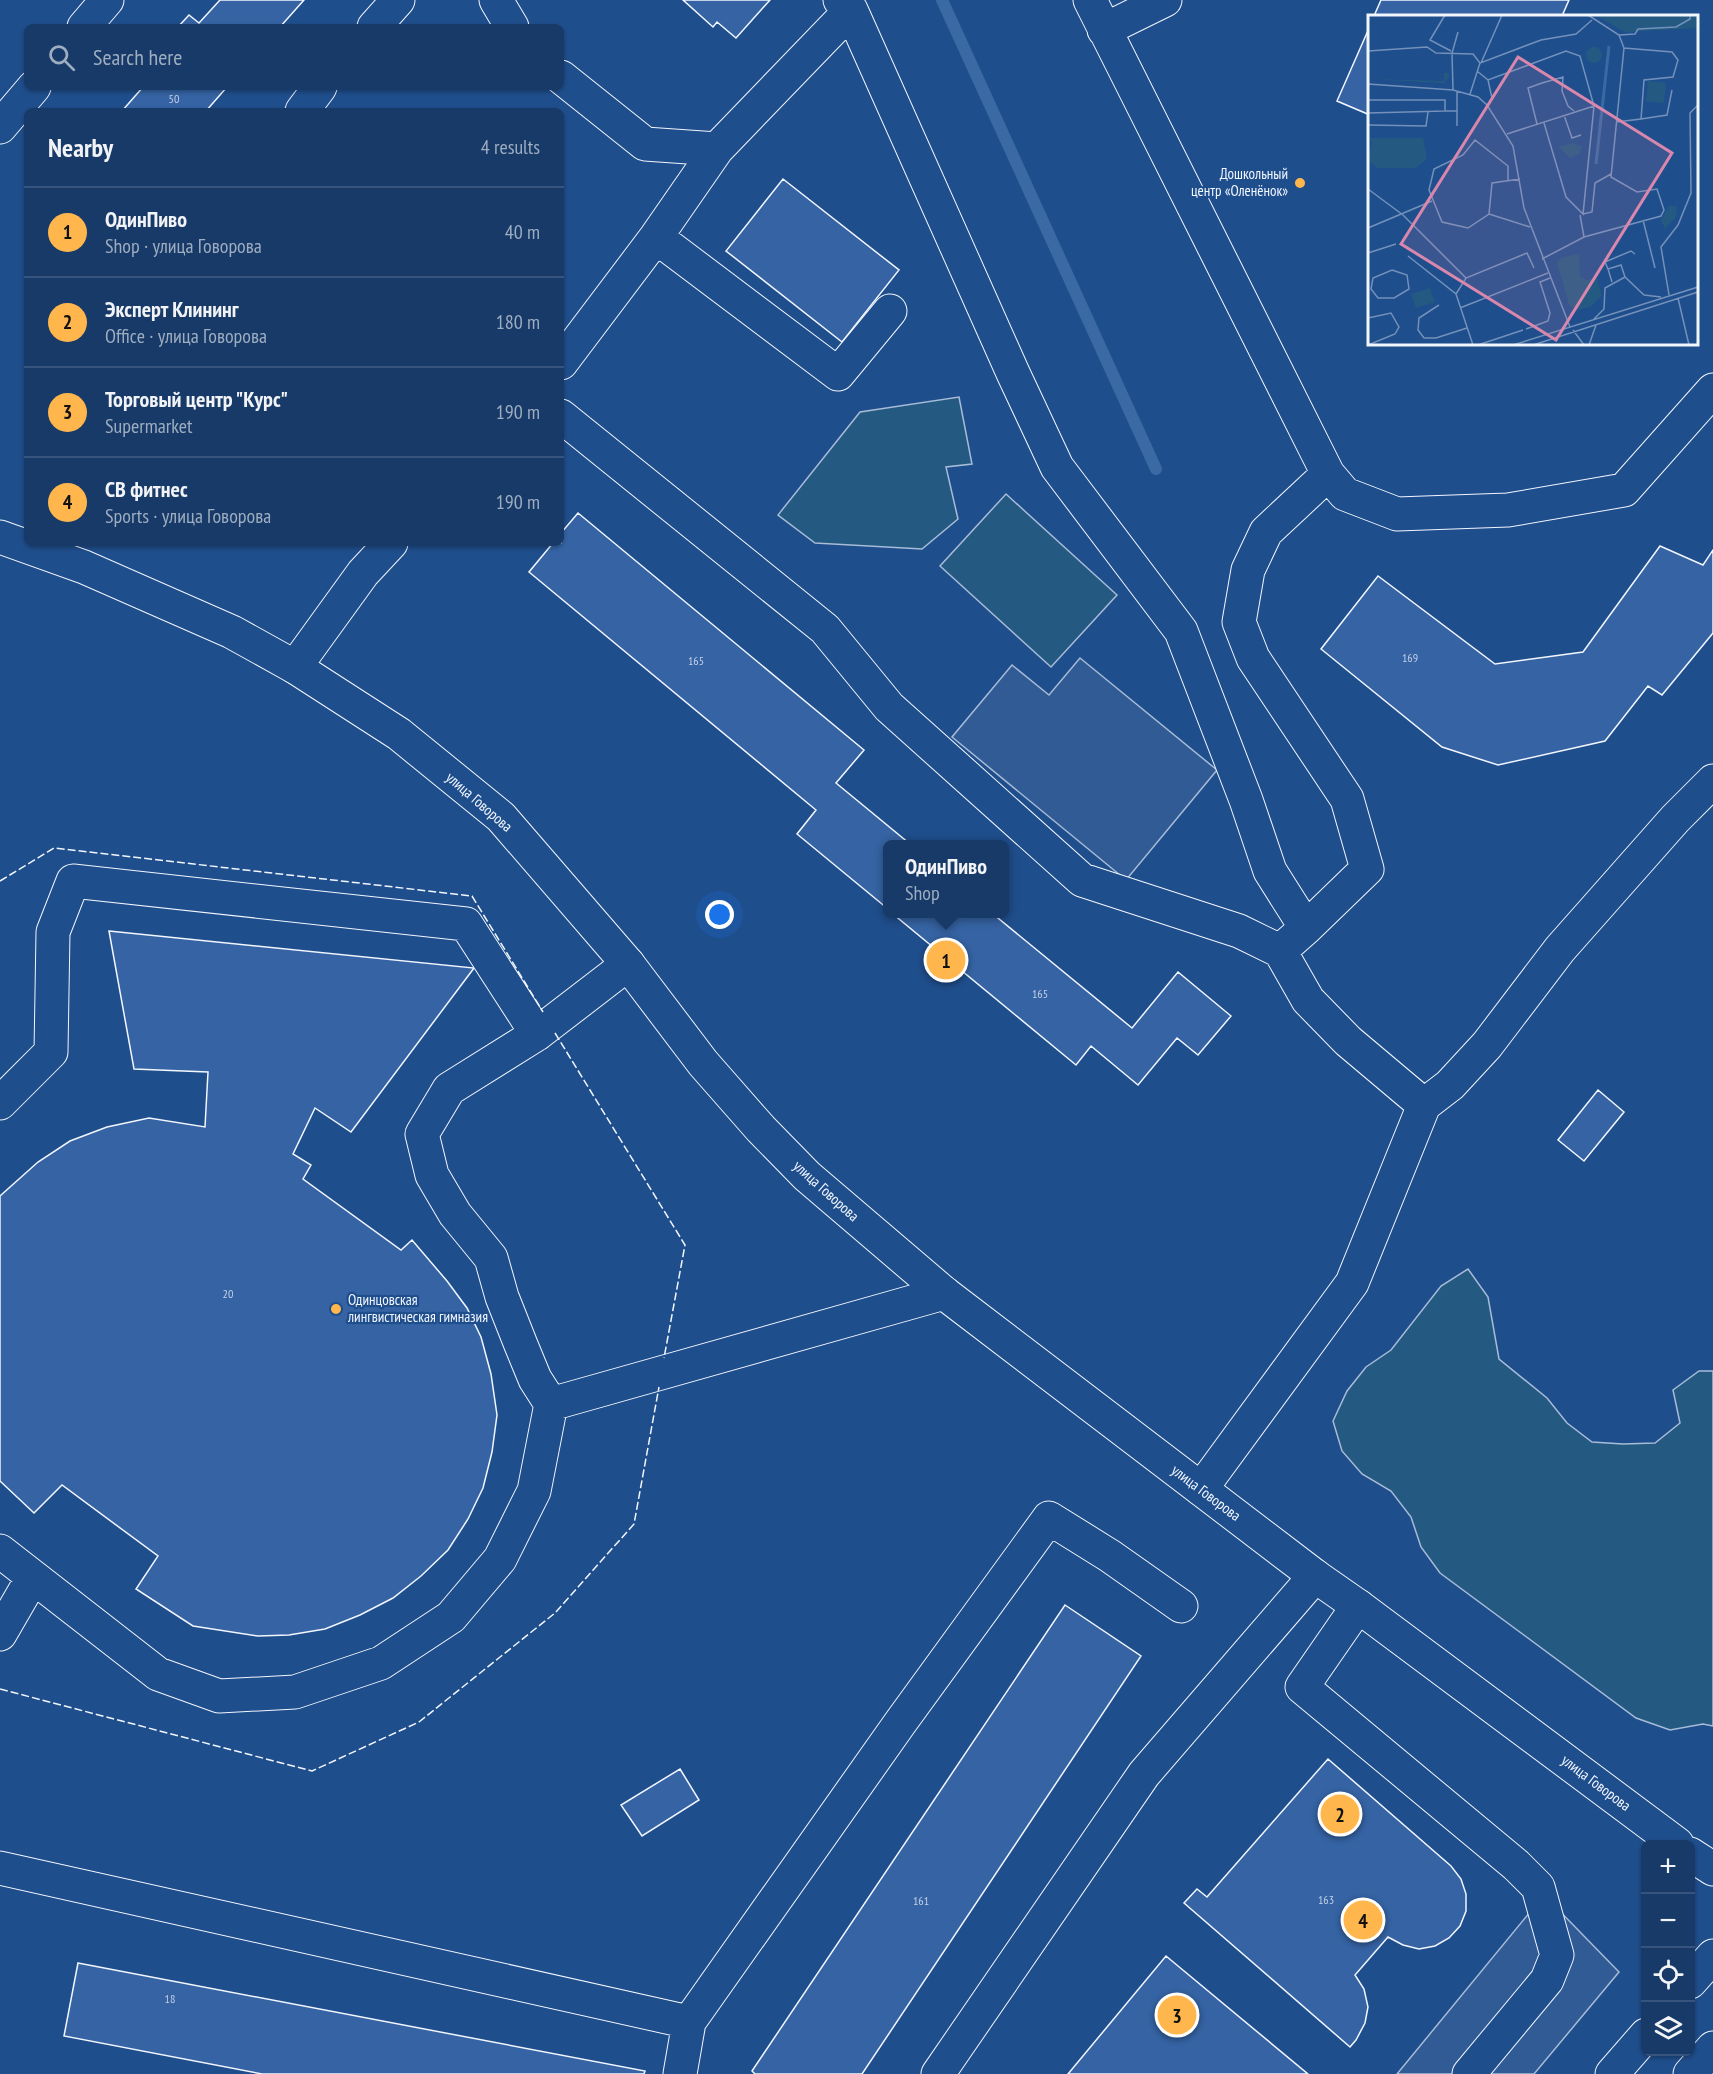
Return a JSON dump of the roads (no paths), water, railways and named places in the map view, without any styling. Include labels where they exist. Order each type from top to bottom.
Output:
[{"type":"main road","points":[[87,24],[107,0]]},
{"type":"main road","points":[[377,24],[398,0]]},
{"type":"main road","points":[[496,0],[510,24]]},
{"type":"main road","points":[[1090,0],[1328,474],[1345,494],[1397,514],[1508,510],[1624,490],[1713,390]]},
{"type":"main road","points":[[1104,30],[1165,0]]},
{"type":"main road","points":[[564,359],[656,237],[717,149],[846,5],[1057,467],[1181,631],[1246,800],[1270,871],[1306,928]]},
{"type":"main road","points":[[564,79],[645,144],[717,149]]},
{"type":"main road","points":[[0,127],[31,90]]},
{"type":"main road","points":[[304,108],[318,90]]},
{"type":"main road","points":[[656,237],[838,374],[890,312]]},
{"type":"main road","points":[[564,418],[825,629],[890,707],[1082,880],[1239,931],[1280,951],[1308,1000],[1348,1041],[1425,1105]]},
{"type":"main road","points":[[1280,951],[1367,869],[1347,799],[1253,657],[1239,622],[1248,570],[1266,532],[1328,474]]},
{"type":"main road","name":"улица Говорова","points":[[0,537],[24,546]]},
{"type":"main road","name":"улица Говорова","points":[[25,546],[84,567],[232,632],[295,667],[399,734],[501,817],[628,964],[703,1063],[761,1129],[807,1176],[944,1293],[1315,1576],[1670,1840]]},
{"type":"main road","points":[[295,667],[363,573],[388,546]]},
{"type":"main road","points":[[1201,1489],[1352,1283],[1425,1105],[1450,1085],[1487,1045],[1560,949],[1675,819],[1713,781]]},
{"type":"main road","points":[[0,1103],[51,1052],[54,932],[73,881],[466,924],[537,1034]]},
{"type":"main road","points":[[0,1551],[158,1674],[219,1696],[295,1692],[381,1663],[451,1617],[500,1559],[534,1491],[550,1404],[535,1379],[521,1345],[502,1297],[491,1258],[454,1214],[432,1175],[422,1134],[449,1089],[537,1034],[628,964]]},
{"type":"main road","points":[[550,1404],[944,1293]]},
{"type":"main road","points":[[680,2074],[689,2022],[900,1723],[1049,1518],[1110,1556],[1181,1606]]},
{"type":"main road","points":[[938,2074],[1144,1774],[1315,1576]]},
{"type":"main road","points":[[0,1634],[33,1577]]},
{"type":"main road","points":[[1358,1606],[1302,1687],[1516,1865],[1538,1887],[1557,1955],[1547,1980],[1469,2074]]},
{"type":"main road","points":[[1695,1857],[1713,1869]]},
{"type":"main road","points":[[0,1868],[689,2022]]},
{"type":"main road","points":[[1695,1976],[1713,1956]]},
{"type":"main road","points":[[1612,2074],[1641,2041]]},
{"type":"main road","points":[[1690,2074],[1713,2048]]},
{"type":"waterway","points":[[942,0],[1156,469]]},
{"type":"place","name":"Дошкольный центр «Оленёнок»","points":[[1300,183]]},
{"type":"place","name":"ОдинПиво","points":[[946,960]]},
{"type":"place","name":"Одинцовская лингвистическая гимназия","points":[[336,1309]]},
{"type":"place","name":"Эксперт Клининг","points":[[1340,1814]]},
{"type":"place","name":"СВ фитнес","points":[[1363,1920]]},
{"type":"place","name":"Торговый центр \"Курс\"","points":[[1177,2015]]}]
